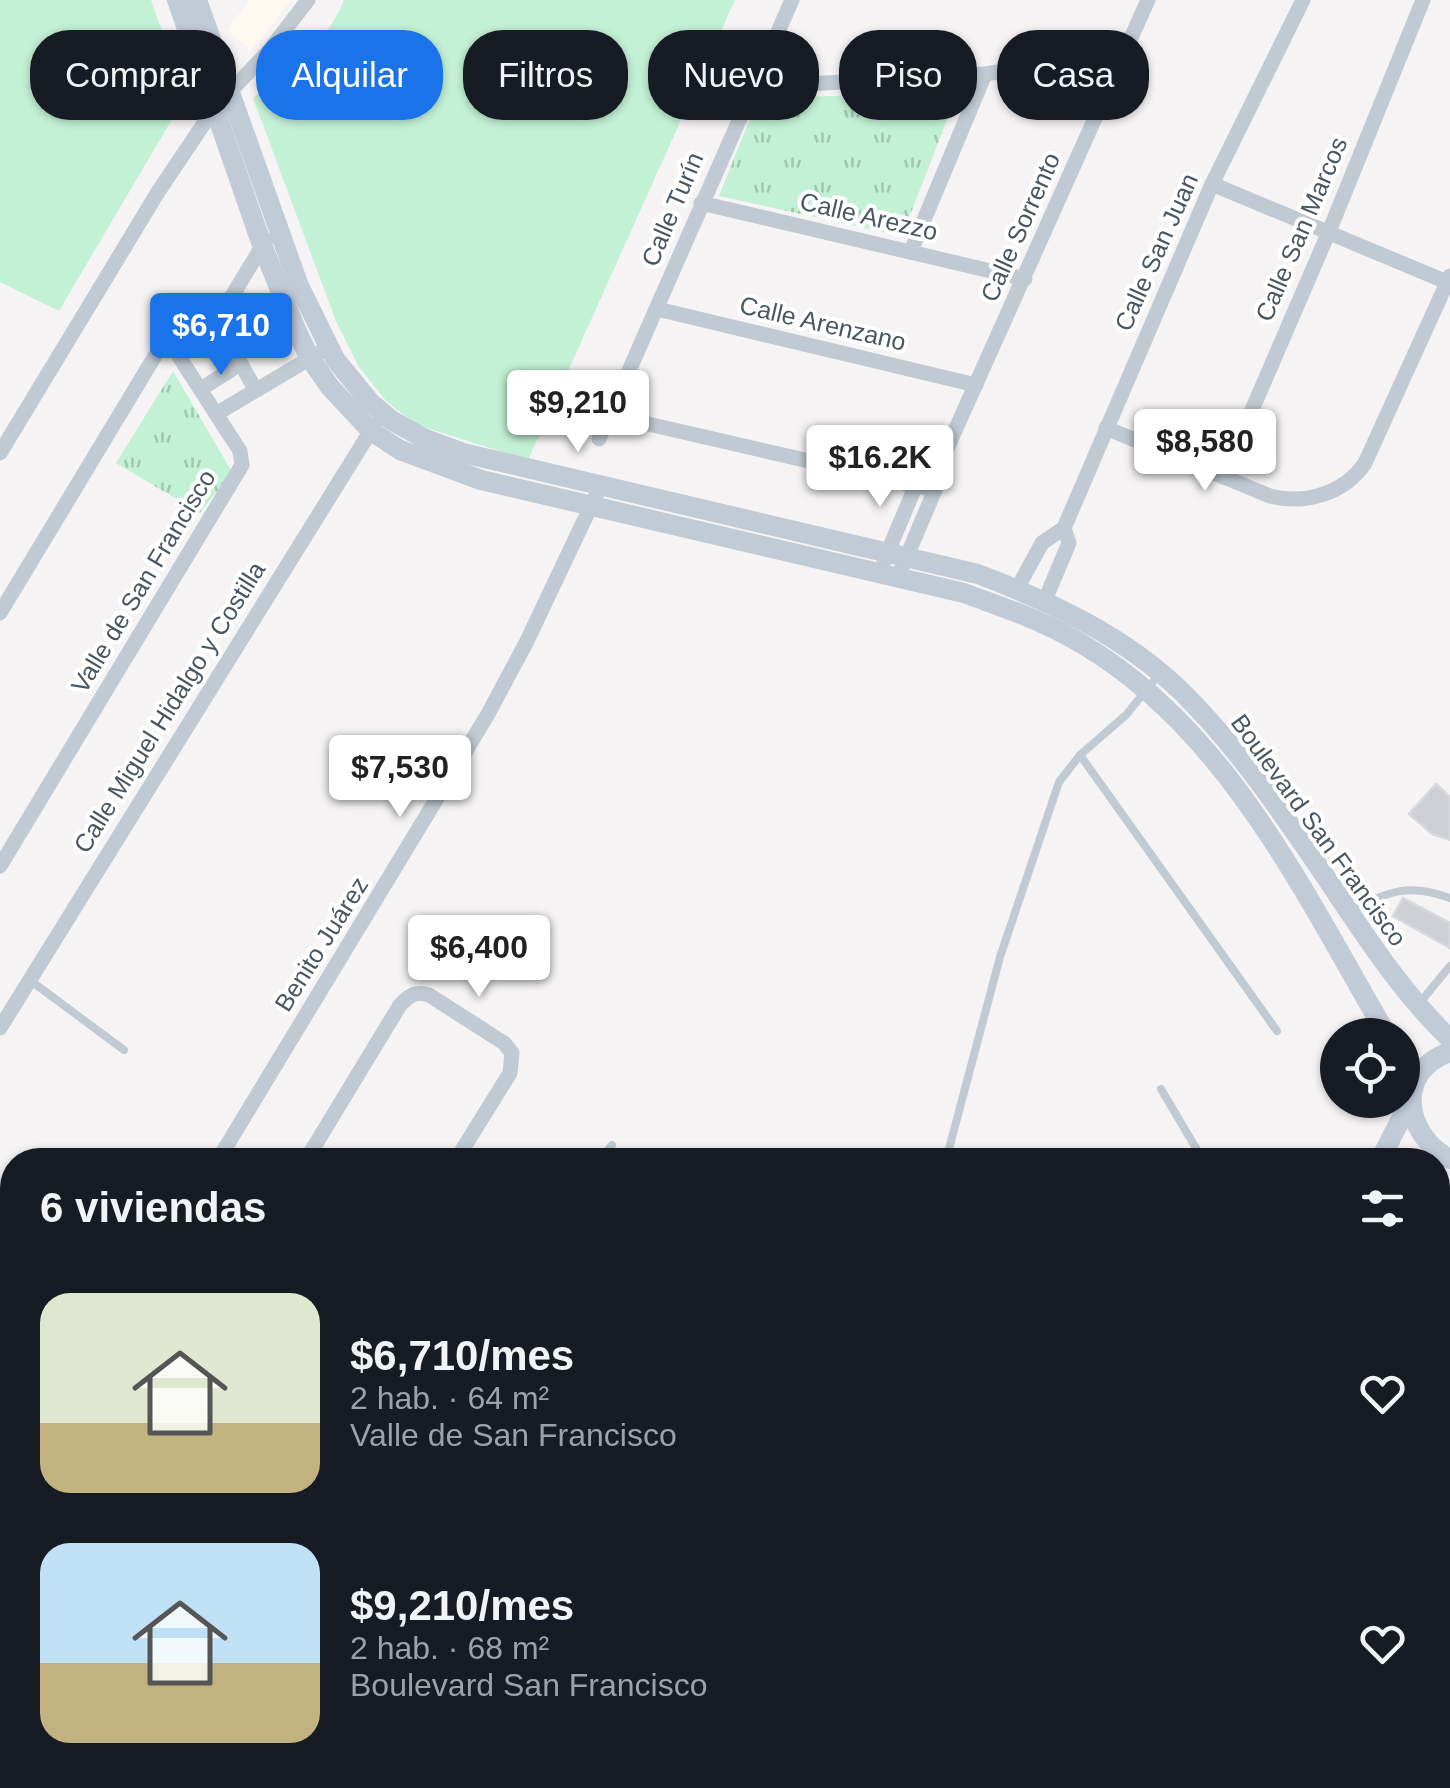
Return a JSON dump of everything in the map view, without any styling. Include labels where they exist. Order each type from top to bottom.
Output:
[{"type":"street","points":[[236,84],[308,0]]},
{"type":"street","name":"Calle Turín","points":[[778,30],[792,0]]},
{"type":"street","name":"Calle Sorrento","points":[[1135,30],[1148,0]]},
{"type":"street","name":"Calle San Juan","points":[[1017,588],[1042,543],[1064,528],[1212,184],[1303,0]]},
{"type":"street","name":"Calle San Marcos","points":[[1223,477],[1423,0]]},
{"type":"street","name":"Boulevard San Francisco","points":[[190,2],[199,30]]},
{"type":"street","points":[[819,83],[997,72]]},
{"type":"street","points":[[911,252],[985,74]]},
{"type":"street","points":[[0,453],[158,192],[208,120]]},
{"type":"street","name":"Boulevard San Francisco","points":[[228,120],[262,245],[309,357],[330,387],[377,421],[463,453],[892,564],[1041,622],[1098,654],[1147,691],[1208,754],[1267,834],[1377,1018]]},
{"type":"street","name":"Boulevard San Francisco","points":[[231,120],[328,347],[400,450],[438,466],[592,509],[892,564],[978,574],[1046,600],[1106,634],[1160,673],[1237,753],[1417,1006],[1450,1039]]},
{"type":"street","name":"Calle Turín","points":[[599,439],[737,120]]},
{"type":"street","name":"Calle Sorrento","points":[[892,564],[935,482],[1095,120]]},
{"type":"street","points":[[1106,428],[1270,496],[1292,499],[1332,492],[1355,478],[1365,462],[1449,279],[1328,234],[1212,184]]},
{"type":"street","name":"Calle Arezzo","points":[[701,203],[1025,279]]},
{"type":"street","points":[[255,389],[222,326],[223,313],[262,245],[279,226]]},
{"type":"street","name":"Calle Arenzano","points":[[658,309],[976,385]]},
{"type":"street","name":"Valle de San Francisco","points":[[0,612],[165,340],[170,342],[240,451],[242,465],[0,866]]},
{"type":"street","points":[[216,414],[328,347]]},
{"type":"street","points":[[201,389],[240,364]]},
{"type":"street","points":[[608,415],[916,485],[935,482]]},
{"type":"street","name":"Calle Miguel Hidalgo y Costilla","points":[[0,1028],[377,421]]},
{"type":"street","points":[[892,564],[916,485]]},
{"type":"street","name":"Benito Juárez","points":[[225,1148],[488,714],[600,486]]},
{"type":"street","name":"Calle San Juan","points":[[1046,600],[1069,544],[1064,528]]},
{"type":"street","points":[[313,1148],[400,1005],[410,994],[419,992],[489,1033],[512,1053],[510,1073],[463,1148]]},
{"type":"street","points":[[1420,1078],[1440,1056],[1450,1052]]},
{"type":"street","points":[[1386,1148],[1400,1118]]},
{"type":"street","points":[[1412,1118],[1420,1137],[1431,1148]]},
{"type":"lane","points":[[949,1148],[1000,957],[1058,782],[1080,755],[1126,715],[1160,673]]},
{"type":"lane","points":[[1080,755],[1277,1031]]},
{"type":"lane","points":[[1349,912],[1391,890],[1424,889],[1450,898]]},
{"type":"lane","points":[[1417,1006],[1450,966]]},
{"type":"lane","points":[[29,980],[124,1050]]},
{"type":"lane","points":[[1161,1089],[1196,1148]]},
{"type":"shaded area","points":[[249,0],[291,0],[267,30],[256,30],[256,45],[251,51],[236,38],[236,30],[227,30]]},
{"type":"green space","points":[[0,0],[151,0],[161,30],[30,30],[30,120],[172,120],[59,311],[0,282]]},
{"type":"green space","points":[[344,0],[735,0],[722,30],[648,30],[648,120],[681,120],[528,460],[417,425],[387,402],[359,367],[336,321],[261,120],[443,120],[443,30],[328,30]]},
{"type":"green space","points":[[839,96],[839,120],[947,120],[902,236],[719,196],[750,120],[819,120],[819,97]]},
{"type":"green space","points":[[173,371],[232,472],[200,513],[116,463]]},
{"type":"building","points":[[1436,784],[1450,797],[1450,840],[1432,834],[1409,814]]},
{"type":"building","points":[[1403,898],[1450,923],[1450,948],[1393,916]]}]
